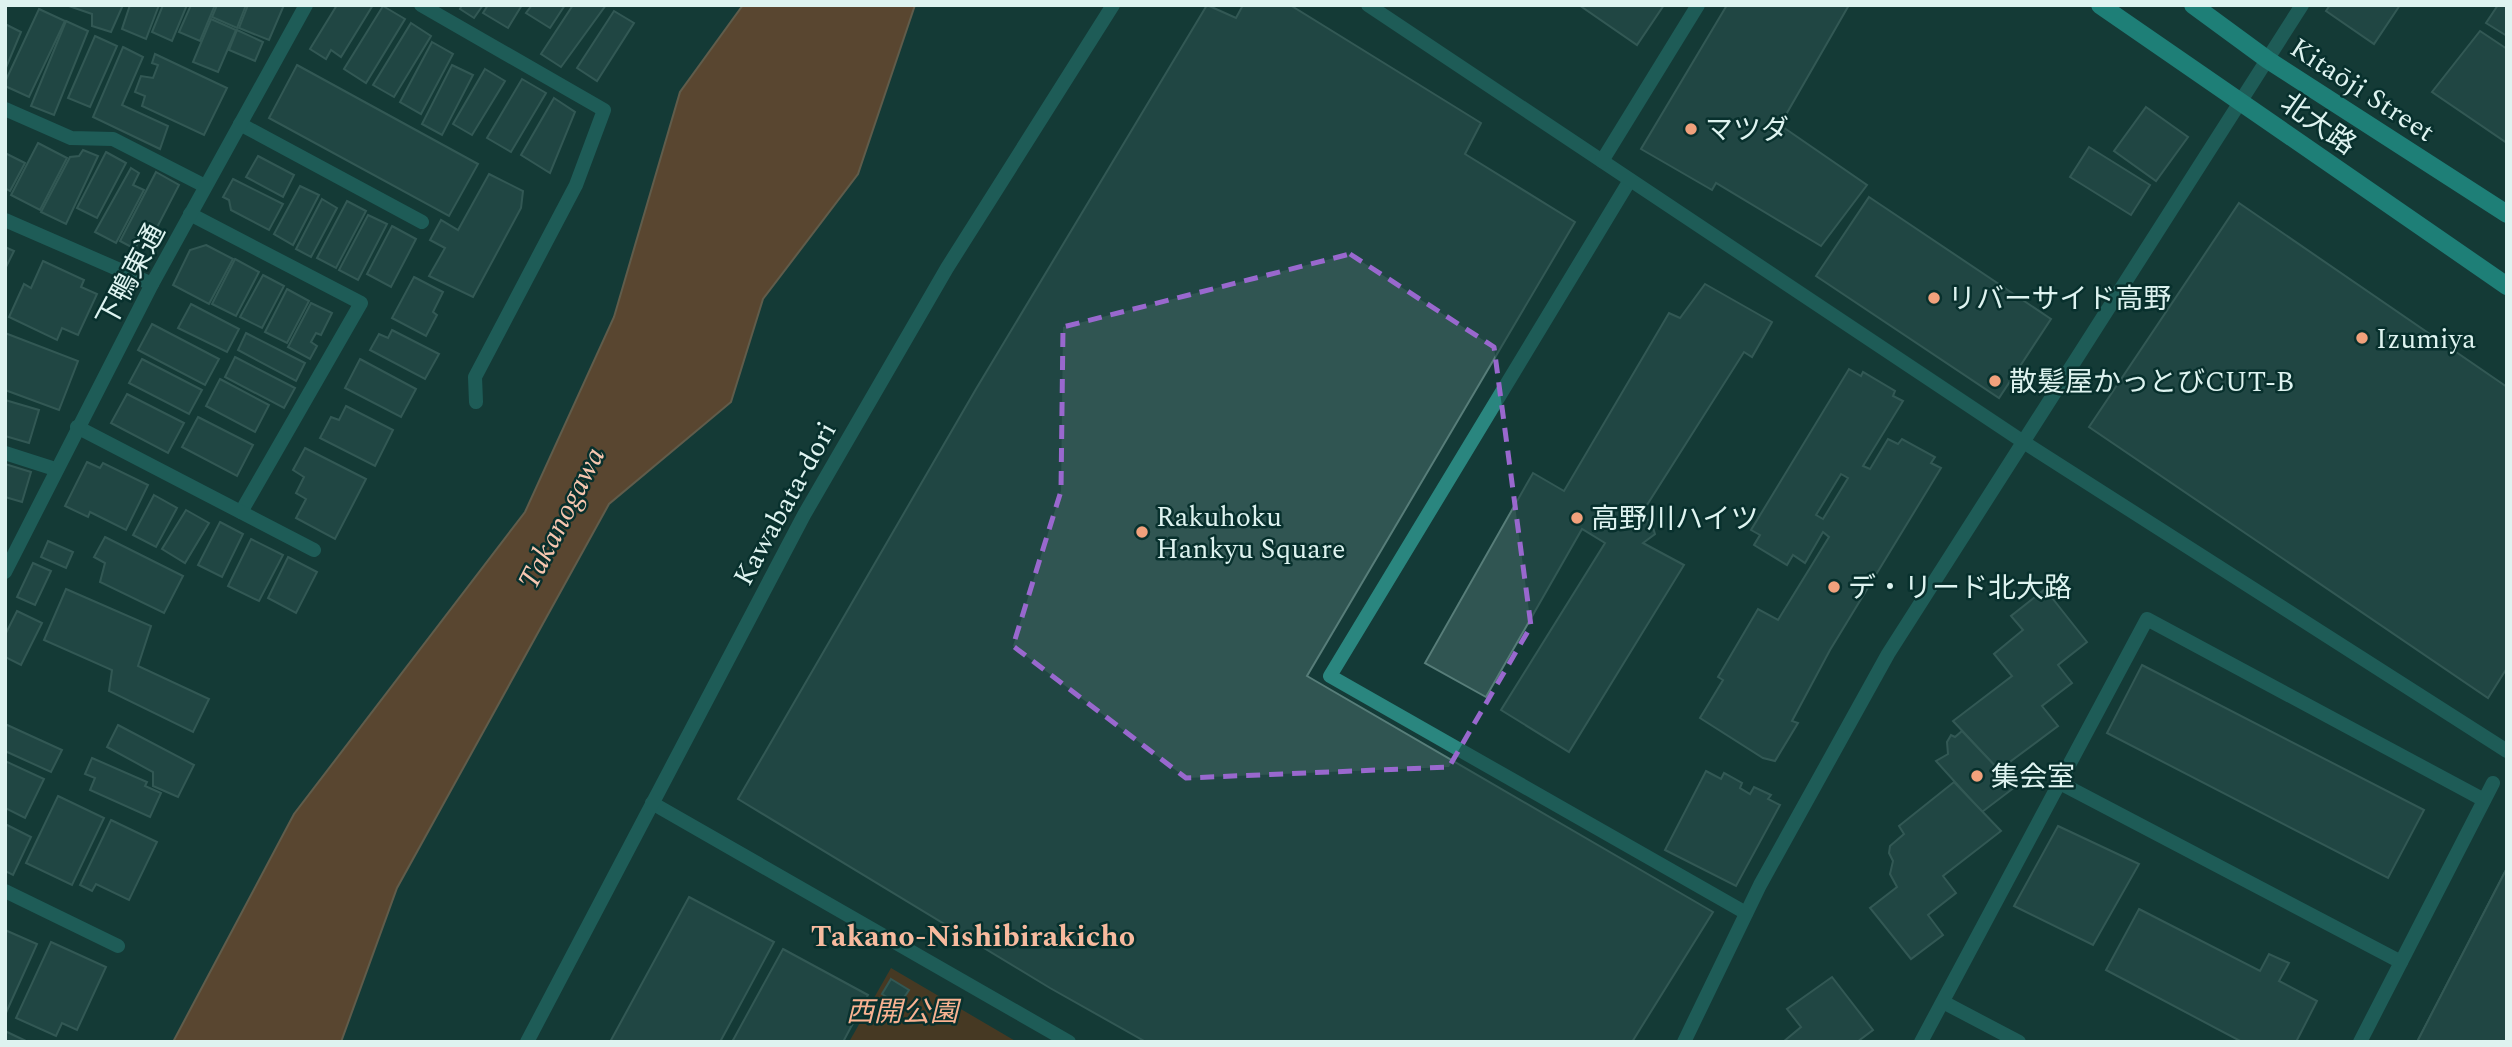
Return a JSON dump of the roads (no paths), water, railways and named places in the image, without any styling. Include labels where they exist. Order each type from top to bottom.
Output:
[{"type":"main road","name":"北大路","points":[[2100,5],[2507,286]]},
{"type":"main road","name":"Kitaōji Street","points":[[2193,5],[2268,60],[2507,214]]},
{"type":"street","name":"下鴨東通","points":[[5,572],[55,469],[152,284],[306,5]]},
{"type":"street","points":[[421,5],[604,110],[576,185],[475,377],[476,402]]},
{"type":"street","name":"Kawabata-dori","points":[[527,1042],[804,515],[947,268],[1112,5]]},
{"type":"street","points":[[1368,5],[2025,443],[2507,751]]},
{"type":"street","points":[[1602,161],[1698,5]]},
{"type":"street","points":[[1684,1042],[1746,913],[1888,654],[2302,5]]},
{"type":"street","points":[[5,109],[71,138],[113,139],[205,186]]},
{"type":"street","points":[[240,124],[422,222]]},
{"type":"street","points":[[1630,180],[1331,676],[1746,913]]},
{"type":"street","points":[[191,214],[361,303],[241,512]]},
{"type":"street","points":[[5,220],[152,284]]},
{"type":"street","points":[[77,427],[314,550]]},
{"type":"street","points":[[5,453],[55,469]]},
{"type":"street","points":[[1922,1042],[2147,620],[2484,800]]},
{"type":"street","points":[[2060,783],[2401,962]]},
{"type":"street","points":[[2360,1042],[2493,783]]},
{"type":"street","points":[[652,803],[1069,1042]]},
{"type":"street","points":[[5,891],[118,946]]},
{"type":"street","points":[[1942,1002],[2019,1042]]},
{"type":"water","name":"Takanogawa","points":[[743,5],[915,5],[858,174],[763,299],[731,402],[609,504],[397,888],[341,1042],[173,1042],[294,814],[525,512],[614,317],[680,92]]},
{"type":"place","name":"マツダ","points":[[1691,129]]},
{"type":"place","name":"リバーサイド高野","points":[[1934,298]]},
{"type":"place","name":"Izumiya","points":[[2362,338]]},
{"type":"place","name":"散髪屋かっとびCUT-B","points":[[1995,381]]},
{"type":"place","name":"高野川ハイツ","points":[[1577,518]]},
{"type":"place","name":"Rakuhoku Hankyu Square","points":[[1142,532]]},
{"type":"place","name":"デ・リード北大路","points":[[1834,587]]},
{"type":"place","name":"集会室","points":[[1977,776]]},
{"type":"district","name":"Takano-Nishibirakicho","points":[[973,936]]},
{"type":"park label","name":"西開公園","points":[[902,1011]]}]
